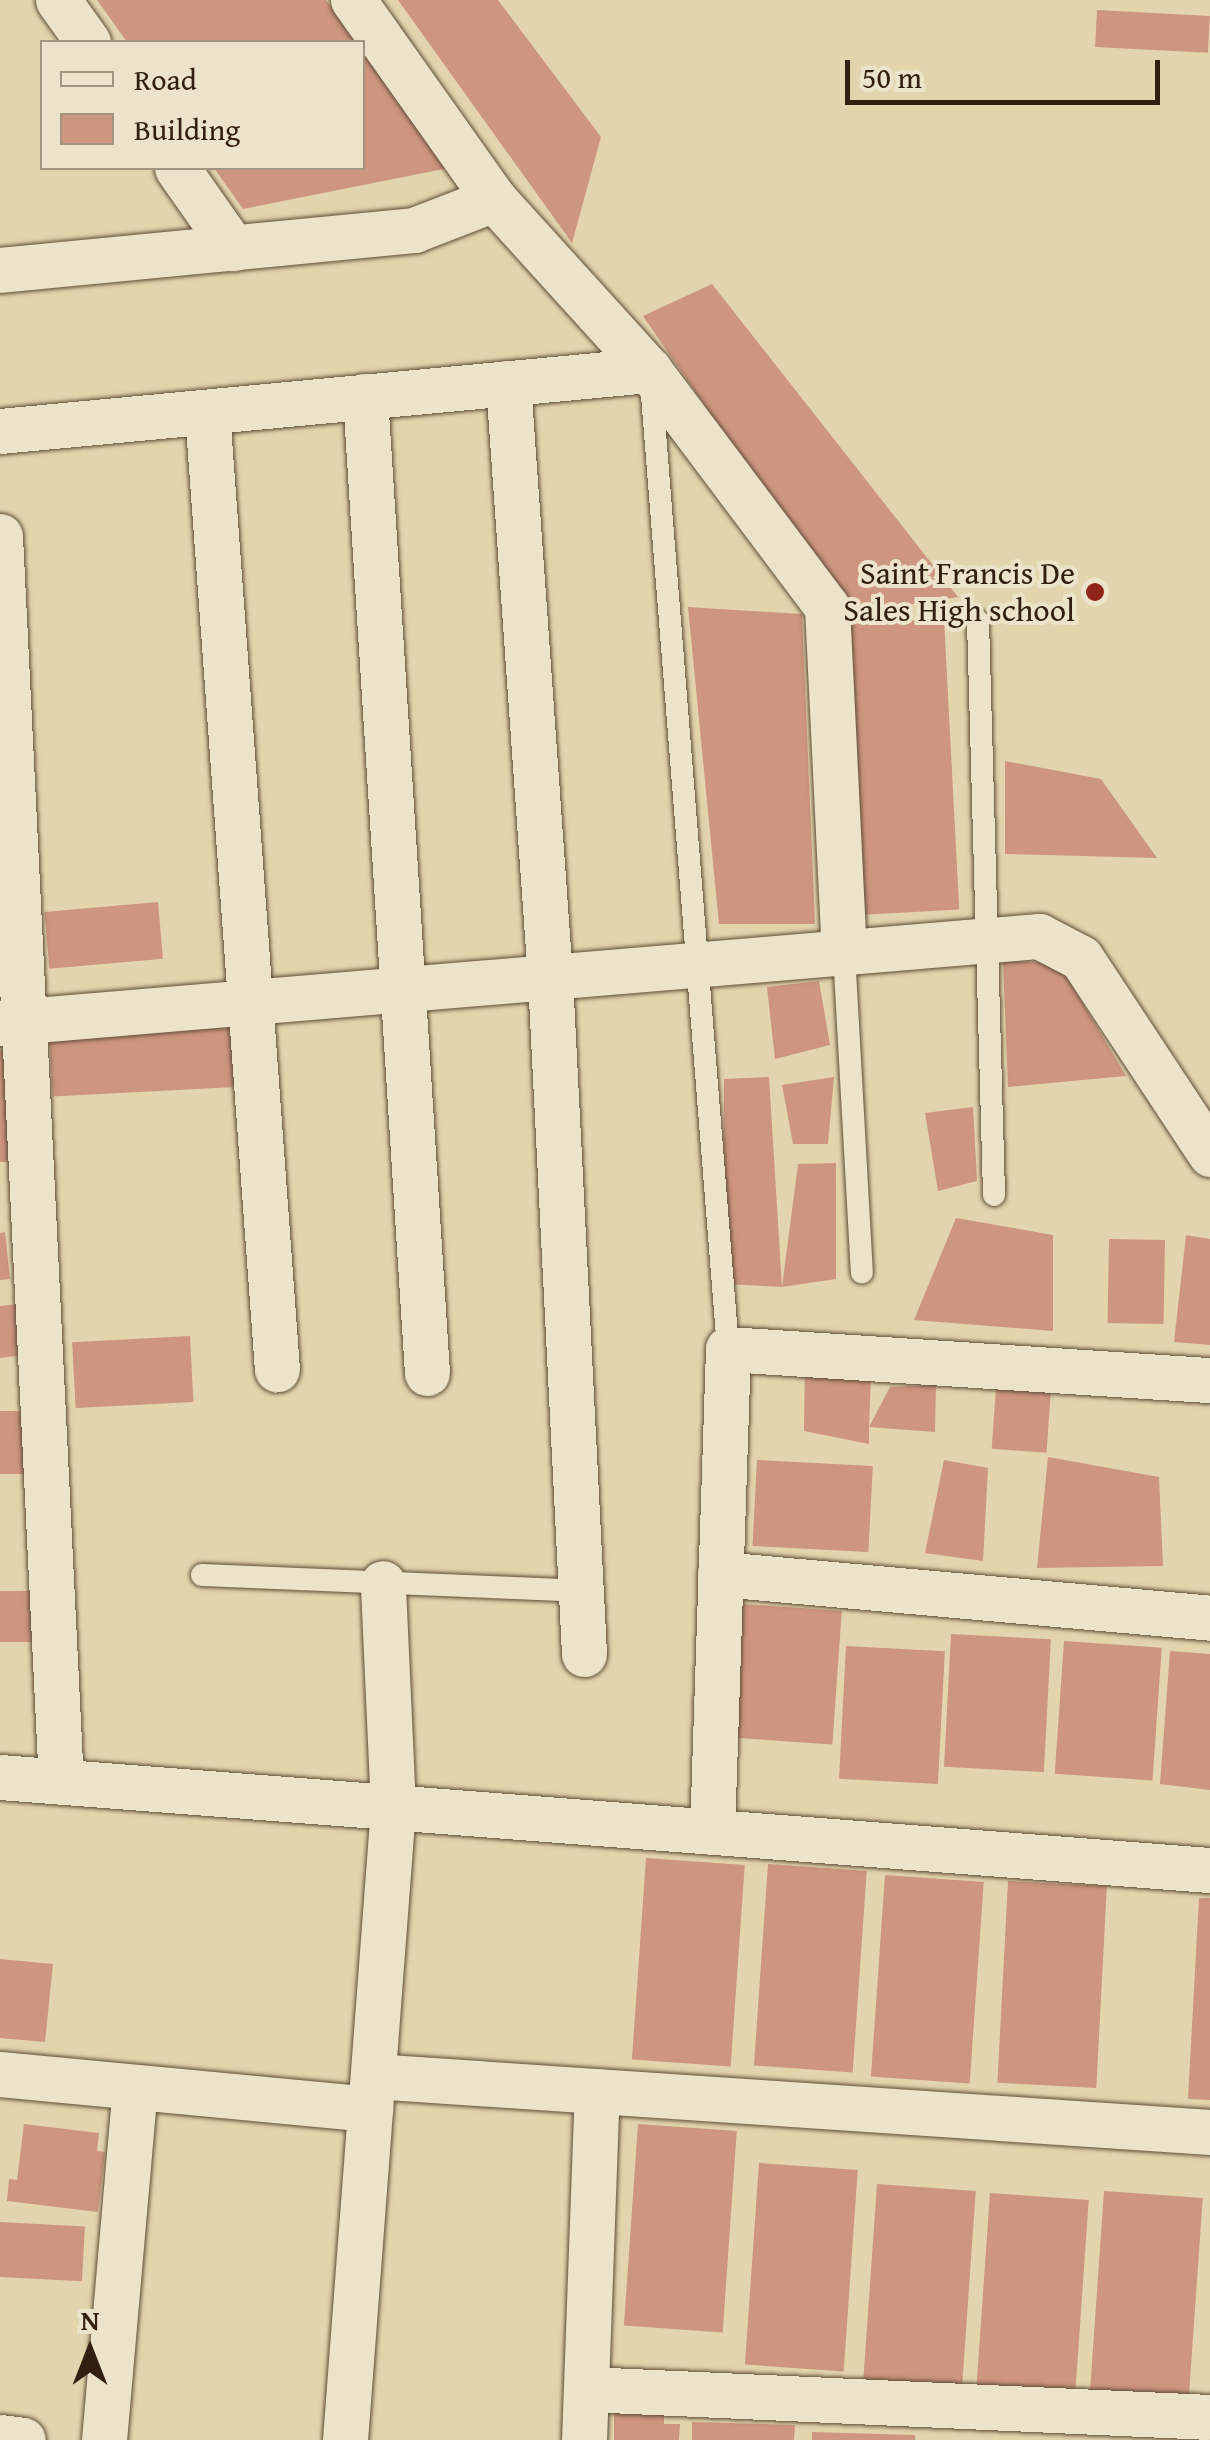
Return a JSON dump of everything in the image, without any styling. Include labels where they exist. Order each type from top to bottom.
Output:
[{"type":"street","points":[[58,0],[87,40]]},
{"type":"street","points":[[353,0],[494,199],[650,370],[827,608],[844,953]]},
{"type":"street","points":[[177,170],[233,248]]},
{"type":"street","points":[[0,270],[414,230],[494,199]]},
{"type":"street","points":[[0,431],[650,370]]},
{"type":"street","points":[[508,383],[550,978],[584,1654]]},
{"type":"street","points":[[365,396],[398,991],[428,1372]]},
{"type":"street","points":[[207,412],[277,1369]]},
{"type":"street","points":[[0,536],[14,1022],[61,1782]]},
{"type":"street","points":[[14,1022],[1039,936],[1081,958],[1210,1154]]},
{"type":"street","points":[[712,1832],[728,1349],[1210,1380]]},
{"type":"street","points":[[720,1574],[1210,1618]]},
{"type":"street","points":[[345,2440],[393,1807],[383,1583]]},
{"type":"street","points":[[0,1777],[1210,1870]]},
{"type":"street","points":[[0,2074],[135,2087],[597,2091],[1210,2132]]},
{"type":"street","points":[[104,2440],[135,2087]]},
{"type":"street","points":[[584,2440],[597,2091]]},
{"type":"street","points":[[586,2389],[1208,2417]]},
{"type":"street","points":[[0,2437],[23,2440]]},
{"type":"lane","points":[[650,370],[728,1349]]},
{"type":"lane","points":[[978,621],[994,1195]]},
{"type":"lane","points":[[844,953],[862,1272]]},
{"type":"lane","points":[[202,1575],[581,1590]]},
{"type":"building","points":[[97,0],[326,0],[356,40],[126,40]]},
{"type":"building","points":[[398,0],[498,0],[601,137],[572,243]]},
{"type":"building","points":[[1097,10],[1210,16],[1208,53],[1095,47]]},
{"type":"building","points":[[365,54],[449,168],[243,209],[215,170],[365,170]]},
{"type":"building","points":[[712,284],[958,597],[849,614],[643,316]]},
{"type":"building","points":[[688,607],[802,614],[815,924],[719,924]]},
{"type":"building","points":[[944,619],[959,910],[863,915],[848,624]]},
{"type":"building","points":[[1005,761],[1101,779],[1157,858],[1005,854]]},
{"type":"building","points":[[158,902],[163,959],[49,969],[44,912]]},
{"type":"building","points":[[1003,961],[1059,963],[1126,1076],[1008,1087]]},
{"type":"building","points":[[819,981],[830,1045],[775,1059],[767,987]]},
{"type":"building","points":[[232,1020],[236,1087],[53,1096],[49,1030]]},
{"type":"building","points":[[0,1050],[9,1050],[14,1162],[0,1162]]},
{"type":"building","points":[[769,1077],[782,1287],[723,1284],[724,1079]]},
{"type":"building","points":[[834,1077],[828,1144],[793,1144],[782,1085]]},
{"type":"building","points":[[973,1107],[977,1181],[938,1191],[925,1113]]},
{"type":"building","points":[[836,1163],[836,1279],[782,1287],[798,1164]]},
{"type":"building","points":[[956,1218],[1053,1235],[1053,1331],[914,1320]]},
{"type":"building","points":[[5,1232],[10,1279],[0,1280],[0,1233]]},
{"type":"building","points":[[1186,1235],[1210,1239],[1210,1345],[1174,1342]]},
{"type":"building","points":[[1109,1239],[1165,1240],[1164,1324],[1108,1323]]},
{"type":"building","points":[[18,1304],[24,1355],[0,1358],[0,1306]]},
{"type":"building","points":[[190,1336],[193,1402],[76,1408],[72,1342]]},
{"type":"building","points":[[805,1354],[871,1377],[869,1444],[804,1431]]},
{"type":"building","points":[[936,1385],[935,1432],[869,1427],[890,1387]]},
{"type":"building","points":[[996,1387],[1051,1391],[1047,1453],[992,1449]]},
{"type":"building","points":[[0,1411],[24,1411],[24,1474],[0,1474]]},
{"type":"building","points":[[1048,1457],[1159,1477],[1163,1566],[1037,1568]]},
{"type":"building","points":[[757,1460],[873,1466],[868,1552],[752,1546]]},
{"type":"building","points":[[944,1460],[988,1468],[983,1561],[925,1553]]},
{"type":"building","points":[[0,1591],[42,1591],[42,1642],[0,1642]]},
{"type":"building","points":[[743,1604],[842,1611],[832,1745],[734,1738]]},
{"type":"building","points":[[951,1634],[1051,1639],[1044,1772],[944,1767]]},
{"type":"building","points":[[1064,1641],[1162,1648],[1152,1781],[1055,1774]]},
{"type":"building","points":[[846,1646],[945,1651],[938,1784],[839,1779]]},
{"type":"building","points":[[1170,1651],[1210,1654],[1210,1790],[1160,1784]]},
{"type":"building","points":[[646,1858],[745,1865],[731,2066],[632,2060]]},
{"type":"building","points":[[768,1864],[867,1871],[853,2072],[754,2066]]},
{"type":"building","points":[[885,1875],[984,1882],[970,2083],[871,2077]]},
{"type":"building","points":[[1008,1881],[1107,1886],[1096,2088],[997,2083]]},
{"type":"building","points":[[1199,1898],[1210,1898],[1210,2100],[1188,2099]]},
{"type":"building","points":[[0,1959],[53,1964],[45,2042],[0,2038]]},
{"type":"building","points":[[24,2124],[99,2133],[97,2151],[105,2152],[98,2212],[7,2201],[9,2179],[17,2180]]},
{"type":"building","points":[[638,2124],[737,2131],[723,2332],[624,2326]]},
{"type":"building","points":[[759,2163],[858,2170],[844,2371],[745,2365]]},
{"type":"building","points":[[877,2184],[976,2191],[962,2392],[863,2386]]},
{"type":"building","points":[[1104,2191],[1203,2198],[1189,2399],[1090,2393]]},
{"type":"building","points":[[990,2193],[1089,2200],[1075,2401],[976,2395]]},
{"type":"building","points":[[0,2222],[85,2226],[82,2281],[0,2277]]},
{"type":"building","points":[[664,2411],[664,2424],[680,2424],[679,2440],[614,2440],[614,2413]]},
{"type":"building","points":[[692,2422],[795,2425],[794,2440],[692,2440]]},
{"type":"building","points":[[812,2432],[915,2435],[915,2440],[812,2440]]},
{"type":"place","name":"Saint Francis De Sales High school","points":[[1095,592]]}]
